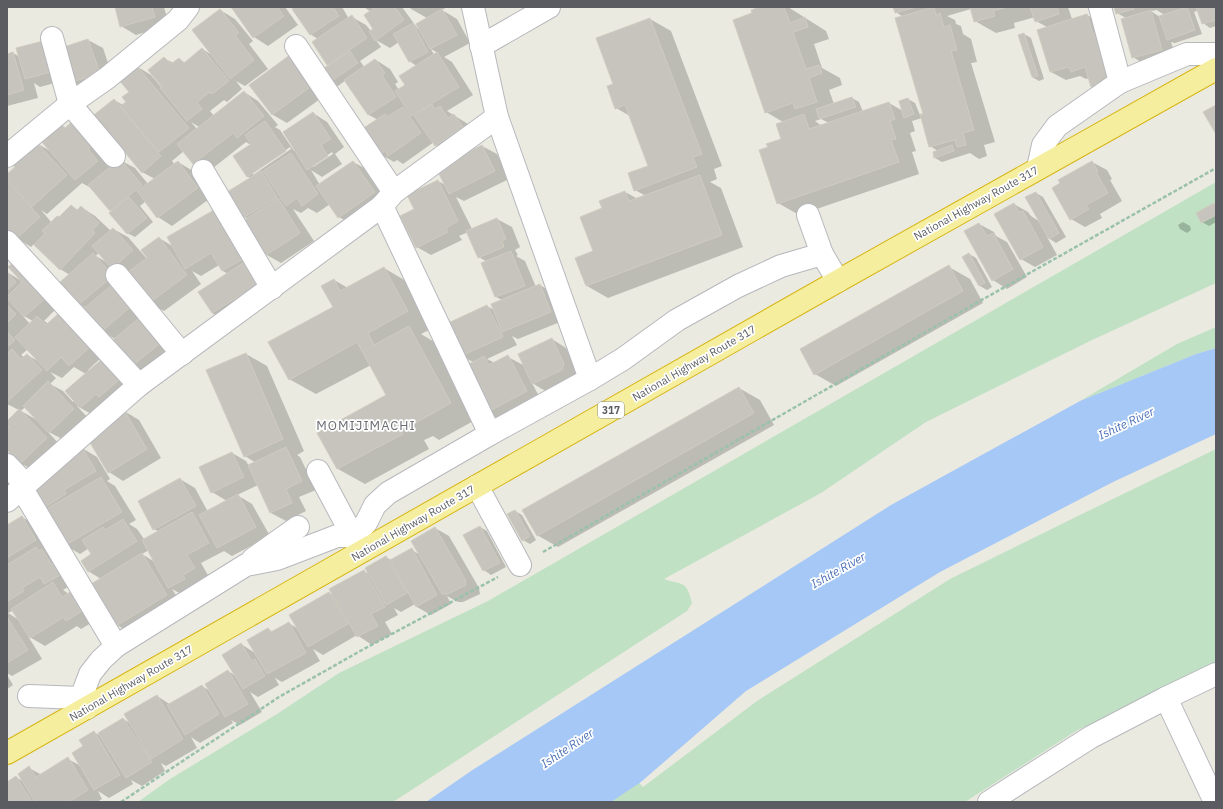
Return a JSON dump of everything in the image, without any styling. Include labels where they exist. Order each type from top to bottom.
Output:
[{"type":"highway","name":"National Highway Route 317","points":[[7,754],[84,703],[357,544],[477,486],[838,280],[1216,69]]},
{"type":"street","points":[[7,156],[70,104],[107,78],[178,20],[188,7]]},
{"type":"street","points":[[473,7],[497,117],[590,379]]},
{"type":"street","points":[[481,46],[549,7]]},
{"type":"street","points":[[1100,7],[1120,82]]},
{"type":"street","points":[[52,38],[70,104],[114,156]]},
{"type":"street","points":[[296,46],[388,199],[490,434]]},
{"type":"street","points":[[1038,168],[1043,146],[1057,126],[1120,82],[1187,54],[1216,54]]},
{"type":"street","points":[[18,491],[139,385],[272,288],[497,117]]},
{"type":"street","points":[[203,171],[272,288]]},
{"type":"street","points":[[808,215],[822,254],[838,280]]},
{"type":"street","points":[[7,242],[139,385]]},
{"type":"street","points":[[357,544],[376,505],[388,493],[490,434],[590,379],[623,359],[677,320],[738,286],[781,266],[822,254]]},
{"type":"street","points":[[117,275],[182,354]]},
{"type":"street","points":[[7,465],[18,491],[116,646]]},
{"type":"street","points":[[318,471],[357,544]]},
{"type":"street","points":[[477,486],[520,565]]},
{"type":"street","points":[[29,696],[84,703],[90,674],[101,660],[116,646],[246,565],[298,527]]},
{"type":"street","points":[[246,565],[277,559],[337,536],[357,544]]},
{"type":"street","points":[[989,802],[1091,737],[1216,674]]},
{"type":"street","points":[[1166,698],[1215,802]]},
{"type":"path","points":[[121,802],[279,697],[362,650],[520,565],[957,314],[1216,168]]},
{"type":"green space","points":[[1216,182],[1216,283],[1090,341],[926,422],[821,493],[664,579],[680,583],[686,587],[692,603],[687,611],[393,802],[138,802],[170,779],[277,714],[339,673],[488,601]]},
{"type":"green space","points":[[1216,327],[1216,348],[1196,354],[1080,401],[1177,344]]},
{"type":"green space","points":[[1216,449],[1216,662],[1076,731],[965,802],[555,802],[627,770],[643,787],[757,701],[950,579]]},
{"type":"water","name":"Ishite River","points":[[1216,348],[1216,434],[1113,482],[940,572],[746,691],[641,782],[611,802],[426,802],[471,771],[891,505],[1080,401],[1196,354]]},
{"type":"building","points":[[115,7],[152,7],[155,17],[120,27]]},
{"type":"building","points":[[231,7],[277,7],[284,16],[253,38]]},
{"type":"building","points":[[295,7],[333,7],[339,16],[310,35],[292,9]]},
{"type":"building","points":[[376,7],[395,7],[404,20],[375,41],[369,31],[373,29],[364,15]]},
{"type":"building","points":[[760,7],[784,7],[790,23],[805,17],[808,27],[793,32],[806,69],[819,65],[822,73],[809,78],[817,102],[795,109],[793,103],[765,113],[733,20],[752,13],[751,10]]},
{"type":"building","points":[[893,7],[916,7],[895,13]]},
{"type":"building","points":[[934,7],[936,15],[940,13],[944,27],[950,25],[957,50],[951,51],[974,130],[963,133],[966,145],[957,147],[955,140],[929,147],[920,114],[923,114],[895,18]]},
{"type":"building","points":[[970,7],[1007,7],[993,11],[995,16],[974,22]]},
{"type":"building","points":[[1030,7],[1057,7],[1059,14],[1035,22]]},
{"type":"building","points":[[1114,7],[1133,7],[1134,9],[1116,14]]},
{"type":"building","points":[[1187,7],[1195,30],[1167,40],[1159,16]]},
{"type":"building","points":[[1196,7],[1216,7],[1216,20],[1202,24]]},
{"type":"building","points":[[220,9],[239,33],[235,35],[254,60],[230,79],[192,30]]},
{"type":"building","points":[[442,9],[457,35],[430,49],[416,24]]},
{"type":"building","points":[[1151,10],[1162,50],[1132,58],[1121,19]]},
{"type":"building","points":[[1087,14],[1093,34],[1096,33],[1111,81],[1091,87],[1085,67],[1071,72],[1069,67],[1050,72],[1037,30]]},
{"type":"building","points":[[352,15],[367,38],[327,65],[312,42]]},
{"type":"building","points":[[650,18],[702,154],[693,157],[697,167],[634,191],[628,173],[648,166],[625,105],[615,109],[607,86],[613,84],[596,38]]},
{"type":"building","points":[[413,23],[428,52],[409,62],[393,34]]},
{"type":"building","points":[[1024,33],[1038,76],[1032,77],[1018,35]]},
{"type":"building","points":[[88,39],[100,73],[69,83],[58,49]]},
{"type":"building","points":[[47,40],[55,71],[25,79],[16,48]]},
{"type":"building","points":[[202,48],[229,81],[212,94],[210,92],[197,102],[202,109],[187,121],[160,88],[162,87],[148,70],[164,57],[171,64],[179,58],[184,63]]},
{"type":"building","points":[[350,51],[358,63],[330,82],[321,70]]},
{"type":"building","points":[[13,52],[24,90],[7,95],[7,54]]},
{"type":"building","points":[[294,52],[317,82],[272,115],[249,85]]},
{"type":"building","points":[[437,52],[459,87],[411,116],[395,91],[405,85],[399,76]]},
{"type":"building","points":[[375,59],[385,73],[382,75],[396,97],[368,115],[344,80]]},
{"type":"building","points":[[136,65],[189,128],[159,152],[120,106],[126,102],[122,97],[129,92],[119,80]]},
{"type":"building","points":[[244,91],[264,116],[237,138],[233,133],[193,164],[177,144]]},
{"type":"building","points":[[852,97],[856,107],[819,119],[816,109]]},
{"type":"building","points":[[908,98],[914,114],[904,118],[899,101]]},
{"type":"building","points":[[114,99],[161,156],[142,173],[118,144],[90,118]]},
{"type":"building","points":[[889,102],[895,119],[890,121],[896,139],[891,140],[899,162],[777,204],[759,150],[768,147],[766,144],[781,139],[776,124],[804,114],[809,129]]},
{"type":"building","points":[[432,104],[435,109],[440,106],[448,118],[454,114],[463,127],[435,146],[414,116]]},
{"type":"building","points":[[1216,105],[1216,134],[1203,112]]},
{"type":"building","points":[[403,107],[421,133],[388,156],[385,151],[379,155],[362,129],[385,114],[387,117]]},
{"type":"building","points":[[313,112],[331,139],[321,145],[328,156],[307,170],[283,132]]},
{"type":"building","points":[[73,121],[93,145],[88,149],[98,161],[75,180],[41,141],[61,124],[65,128]]},
{"type":"building","points":[[265,121],[286,151],[247,177],[233,156],[251,144],[245,135]]},
{"type":"building","points":[[37,143],[67,175],[32,207],[7,179],[7,174],[15,167],[13,165]]},
{"type":"building","points":[[482,145],[495,171],[449,194],[436,168]]},
{"type":"building","points":[[952,145],[954,151],[934,158],[933,152]]},
{"type":"building","points":[[291,153],[318,194],[302,206],[297,198],[286,206],[263,171]]},
{"type":"building","points":[[120,159],[142,185],[110,211],[88,185]]},
{"type":"building","points":[[178,161],[198,188],[157,218],[137,191]]},
{"type":"building","points":[[353,161],[375,192],[338,218],[316,186]]},
{"type":"building","points":[[1092,161],[1098,171],[1096,172],[1108,193],[1086,205],[1089,209],[1070,220],[1052,188],[1060,183],[1058,180]]},
{"type":"building","points":[[261,171],[277,197],[243,218],[227,192]]},
{"type":"building","points":[[700,175],[722,235],[586,286],[575,258],[593,251],[580,217],[602,208],[599,201],[625,191],[629,201]]},
{"type":"building","points":[[438,180],[458,221],[446,228],[448,232],[416,248],[400,216],[414,209],[407,195]]},
{"type":"building","points":[[7,181],[40,217],[16,239],[7,229]]},
{"type":"building","points":[[1036,192],[1059,233],[1049,239],[1025,197]]},
{"type":"building","points":[[129,197],[147,218],[127,234],[109,213]]},
{"type":"building","points":[[278,198],[300,233],[266,255],[243,221]]},
{"type":"building","points":[[1014,203],[1019,213],[1023,211],[1043,247],[1020,260],[994,214]]},
{"type":"building","points":[[1214,203],[1216,207],[1216,215],[1201,223],[1196,213]]},
{"type":"building","points":[[71,205],[77,210],[81,206],[99,223],[93,230],[95,233],[60,270],[34,245],[45,233],[42,231]]},
{"type":"building","points":[[214,210],[243,259],[222,271],[211,253],[185,269],[167,237]]},
{"type":"building","points":[[497,218],[506,239],[502,241],[504,247],[478,258],[466,231]]},
{"type":"building","points":[[979,223],[987,236],[993,233],[1013,269],[992,281],[964,231]]},
{"type":"building","points":[[113,228],[133,250],[112,269],[92,246]]},
{"type":"building","points":[[159,237],[187,275],[149,303],[127,273],[147,258],[141,250]]},
{"type":"building","points":[[511,251],[525,286],[495,297],[481,263]]},
{"type":"building","points":[[93,253],[113,276],[78,305],[59,283]]},
{"type":"building","points":[[969,253],[985,283],[979,286],[962,257]]},
{"type":"building","points":[[18,259],[47,297],[24,317],[7,298],[22,282],[8,267]]},
{"type":"building","points":[[243,263],[257,285],[212,313],[198,292]]},
{"type":"building","points":[[949,265],[963,291],[814,375],[800,349]]},
{"type":"building","points":[[384,267],[408,311],[368,333],[374,345],[409,326],[451,403],[412,425],[409,419],[398,425],[403,434],[337,469],[317,433],[386,395],[357,342],[289,380],[268,342],[333,307],[321,286],[334,279],[340,291]]},
{"type":"building","points":[[7,272],[16,282],[7,290]]},
{"type":"building","points":[[117,281],[135,303],[101,332],[83,309]]},
{"type":"building","points":[[540,284],[551,312],[502,332],[491,304]]},
{"type":"building","points":[[7,305],[16,314],[7,323]]},
{"type":"building","points":[[487,305],[503,337],[461,356],[446,324]]},
{"type":"building","points":[[58,314],[90,347],[69,366],[61,357],[47,371],[15,337],[37,316],[46,325]]},
{"type":"building","points":[[143,315],[164,340],[132,366],[109,343]]},
{"type":"building","points":[[7,332],[15,340],[7,347]]},
{"type":"building","points":[[552,338],[564,364],[562,370],[532,384],[518,354]]},
{"type":"building","points":[[12,349],[21,359],[27,354],[42,370],[7,402],[7,354]]},
{"type":"building","points":[[246,353],[283,439],[244,457],[206,370]]},
{"type":"building","points":[[508,355],[527,391],[486,413],[466,375],[473,371],[469,364],[484,356],[489,365]]},
{"type":"building","points":[[101,360],[119,380],[99,397],[96,394],[80,408],[65,391]]},
{"type":"building","points":[[48,381],[74,409],[49,433],[23,406]]},
{"type":"building","points":[[739,387],[754,413],[537,536],[522,510]]},
{"type":"building","points":[[19,409],[47,438],[20,464],[7,450],[7,429],[9,427],[7,425],[7,421]]},
{"type":"building","points":[[124,410],[147,449],[108,473],[88,439]]},
{"type":"building","points":[[82,447],[96,471],[64,490],[66,494],[42,509],[27,485]]},
{"type":"building","points":[[286,447],[302,481],[286,489],[292,503],[270,513],[248,465]]},
{"type":"building","points":[[232,452],[244,477],[211,493],[199,467]]},
{"type":"building","points":[[101,477],[122,512],[64,546],[43,511]]},
{"type":"building","points":[[180,478],[196,506],[153,530],[138,501]]},
{"type":"building","points":[[238,494],[256,527],[217,548],[199,515]]},
{"type":"building","points":[[515,510],[530,536],[522,541],[507,514]]},
{"type":"building","points":[[192,512],[209,543],[187,555],[195,568],[183,575],[185,579],[168,588],[142,540]]},
{"type":"building","points":[[22,516],[36,540],[7,558],[7,525]]},
{"type":"building","points":[[123,519],[137,541],[88,572],[81,561],[91,554],[82,540],[103,527],[105,530]]},
{"type":"building","points":[[480,526],[500,563],[483,571],[463,535]]},
{"type":"building","points":[[435,527],[465,579],[466,585],[448,594],[442,594],[411,541]]},
{"type":"building","points":[[36,547],[39,551],[42,549],[51,564],[57,561],[64,573],[44,584],[40,577],[22,588],[24,591],[8,601],[7,565]]},
{"type":"building","points":[[412,548],[437,595],[416,607],[390,560]]},
{"type":"building","points":[[142,553],[167,595],[116,626],[91,584]]},
{"type":"building","points":[[386,556],[407,593],[386,605],[365,568]]},
{"type":"building","points":[[364,570],[385,607],[371,614],[378,626],[357,637],[329,589]]},
{"type":"building","points":[[53,582],[62,597],[75,589],[87,608],[66,621],[64,617],[30,638],[11,609]]},
{"type":"building","points":[[329,592],[348,624],[308,647],[289,615]]},
{"type":"building","points":[[7,617],[28,650],[7,663]]},
{"type":"building","points":[[289,622],[306,653],[267,674],[247,640],[268,628],[271,632]]},
{"type":"building","points":[[241,643],[252,661],[255,659],[265,676],[243,689],[222,655]]},
{"type":"building","points":[[228,670],[248,704],[225,717],[205,684]]},
{"type":"building","points":[[202,685],[219,714],[185,735],[167,705]]},
{"type":"building","points":[[157,695],[183,739],[151,759],[124,714]]},
{"type":"building","points":[[123,718],[152,762],[126,778],[98,733]]},
{"type":"building","points":[[94,731],[120,775],[94,790],[72,753],[83,746],[79,740]]},
{"type":"building","points":[[68,757],[88,790],[69,802],[35,802],[18,774],[29,766],[36,777]]},
{"type":"building","points":[[16,776],[32,802],[9,802],[7,799],[7,782]]},
{"type":"district","name":"MOMIJIMACHI","points":[[366,425]]}]
